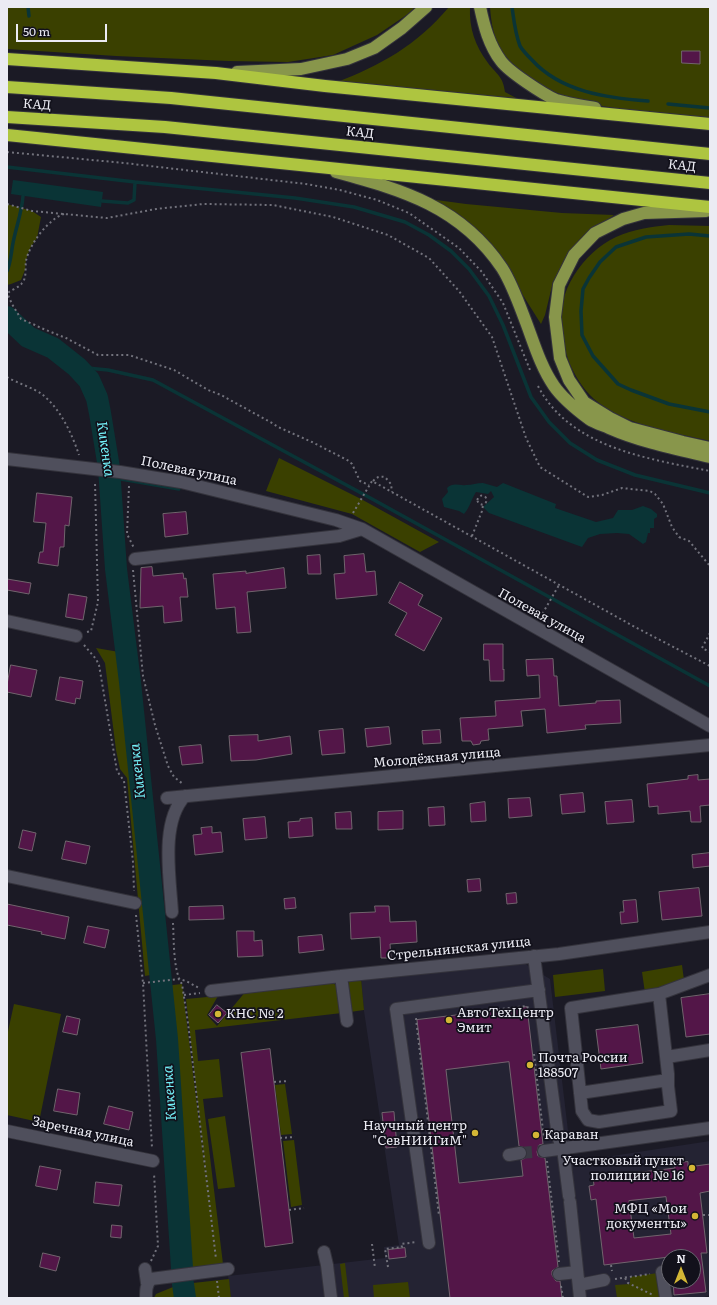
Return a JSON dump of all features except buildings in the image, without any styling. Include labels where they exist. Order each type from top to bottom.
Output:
[{"type":"highway","points":[[7,59],[216,73],[325,86],[643,116],[710,124]]},
{"type":"highway","name":"КАД","points":[[7,87],[171,98],[710,154]]},
{"type":"highway","name":"КАД","points":[[7,117],[165,127],[710,183]]},
{"type":"highway","points":[[7,135],[710,207]]},
{"type":"main road","points":[[216,73],[301,69],[347,59],[374,48],[402,28],[426,7]]},
{"type":"main road","points":[[480,7],[485,28],[501,62],[520,78],[556,100],[643,116]]},
{"type":"main road","points":[[314,166],[360,178],[427,202],[457,220],[485,245],[503,269],[554,387],[570,404],[591,421],[621,434],[646,442],[710,457]]},
{"type":"main road","points":[[710,211],[644,213],[623,219],[595,233],[574,255],[558,285],[555,317],[560,358],[569,380],[584,402],[630,428],[710,448]]},
{"type":"street","name":"Полевая улица","points":[[7,459],[93,471],[120,472],[180,482],[336,520],[362,529],[710,726]]},
{"type":"street","points":[[135,559],[339,536],[362,529]]},
{"type":"street","points":[[7,621],[81,637]]},
{"type":"street","name":"Молодёжная улица","points":[[168,798],[709,746]]},
{"type":"street","points":[[172,912],[169,835],[173,817],[181,800],[185,796]]},
{"type":"street","points":[[7,876],[135,903]]},
{"type":"street","name":"Стрельнинская улица","points":[[209,991],[559,954],[710,932]]},
{"type":"street","points":[[534,956],[558,1136],[562,1149],[569,1199],[580,1298]]},
{"type":"street","points":[[659,994],[671,1111],[599,1122],[588,1120],[582,1110],[571,1008],[659,994],[710,975]]},
{"type":"street","points":[[341,976],[347,1021]]},
{"type":"street","points":[[424,1242],[396,1008],[539,990]]},
{"type":"street","points":[[666,1057],[710,1050]]},
{"type":"street","points":[[580,1093],[668,1080]]},
{"type":"street","name":"Заречная улица","points":[[7,1131],[152,1161]]},
{"type":"street","points":[[544,1151],[710,1131]]},
{"type":"street","points":[[324,1252],[331,1298]]},
{"type":"street","points":[[559,1270],[577,1272]]},
{"type":"street","points":[[146,1298],[146,1289],[151,1277],[220,1271]]},
{"type":"street","points":[[657,1273],[666,1298]]},
{"type":"street","points":[[579,1285],[604,1280]]},
{"type":"path","points":[[7,152],[124,163],[306,184],[340,190],[377,200],[409,213],[459,248],[482,272],[503,304],[531,372]]},
{"type":"path","points":[[7,204],[32,211],[107,218],[156,209],[203,204],[273,205],[333,217],[388,234],[429,258],[459,290],[492,337],[526,438],[540,467],[588,497],[602,495],[622,488],[650,491],[656,494],[663,504],[672,528],[679,537],[689,542],[710,566]]},
{"type":"path","points":[[67,214],[58,216],[44,229],[30,248],[26,260],[25,278],[22,283],[9,292],[8,295],[21,319],[66,338],[98,355],[129,355],[174,370],[208,390],[221,395],[272,423],[278,428],[312,442],[349,461],[360,481],[368,487]]},
{"type":"path","points":[[7,377],[42,394],[55,407],[76,446],[93,471],[98,602],[91,631],[81,637],[96,658],[99,665],[117,770],[124,781],[133,862],[142,982],[158,1246],[154,1256]]},
{"type":"path","points":[[538,384],[544,396],[562,417],[578,430],[604,444],[661,461],[710,471]]},
{"type":"path","points":[[134,474],[129,486],[127,534],[135,553],[133,564],[133,581],[143,676],[168,766],[171,773],[179,781]]},
{"type":"path","points":[[350,517],[368,487],[376,478],[380,476],[388,479],[391,484],[392,492]]},
{"type":"path","points":[[373,481],[635,627],[710,666]]},
{"type":"path","points":[[472,536],[483,505],[487,500],[482,496],[478,500],[480,504],[483,505]]},
{"type":"path","points":[[539,620],[559,585]]},
{"type":"path","points":[[710,633],[702,648],[710,652]]},
{"type":"path","points":[[172,912],[176,957],[188,1023],[220,1271],[219,1298]]},
{"type":"path","points":[[142,982],[179,979],[209,991]]},
{"type":"path","points":[[184,995],[209,991]]},
{"type":"path","points":[[462,1014],[527,1006],[529,1013]]},
{"type":"path","points":[[423,1018],[416,1019],[437,1206]]},
{"type":"path","points":[[274,1082],[288,1080]]},
{"type":"path","points":[[280,1138],[295,1137]]},
{"type":"path","points":[[290,1210],[304,1208]]},
{"type":"path","points":[[703,1215],[710,1214]]},
{"type":"path","points":[[388,1267],[385,1249],[402,1247],[401,1244],[424,1242]]},
{"type":"path","points":[[372,1244],[375,1268]]},
{"type":"path","points":[[558,1253],[559,1270]]},
{"type":"path","points":[[611,1264],[612,1269]]},
{"type":"path","points":[[604,1280],[657,1273]]},
{"type":"path","points":[[624,1277],[628,1283],[646,1292]]},
{"type":"path","points":[[562,1294],[563,1298]]},
{"type":"shaded area","points":[[13,180],[103,192],[101,207],[11,194]]},
{"type":"shaded area","points":[[483,483],[497,487],[503,483],[556,504],[555,508],[596,522],[613,518],[618,510],[632,510],[643,506],[651,509],[657,514],[657,517],[654,519],[654,528],[650,528],[650,533],[648,533],[646,542],[643,544],[629,534],[617,533],[600,534],[588,538],[582,547],[489,513],[483,507],[494,497],[491,491],[488,494],[476,492],[464,514],[444,507],[442,499],[448,492],[447,488],[449,486]]},
{"type":"shaded area","name":"Научный центр \"СевНИИГиМ\"","points":[[522,962],[550,979],[571,1156],[586,1160],[710,1141],[710,1295],[701,1298],[231,1298],[228,1276],[385,1258],[384,1247],[399,1245],[364,1011],[361,978]]},
{"type":"green space","points":[[7,7],[415,7],[408,14],[377,35],[333,55],[288,62],[116,56],[7,49]]},
{"type":"green space","points":[[449,7],[470,7],[472,29],[476,43],[483,57],[503,82],[505,92],[518,99],[335,83],[368,69],[397,53],[424,33]]},
{"type":"green space","points":[[490,7],[710,7],[710,119],[658,114],[598,105],[569,97],[543,87],[520,72],[503,54],[497,43],[491,19]]},
{"type":"green space","points":[[429,199],[562,213],[614,215],[587,235],[560,270],[553,282],[545,315],[541,324],[514,281]]},
{"type":"green space","points":[[7,204],[32,211],[41,217],[37,238],[30,248],[21,280],[7,285]]},
{"type":"green space","points":[[669,225],[710,226],[710,441],[649,427],[620,416],[607,408],[594,399],[583,387],[569,362],[562,342],[560,316],[567,288],[574,275],[592,253],[604,244],[623,234],[642,229]]},
{"type":"green space","points":[[279,458],[361,499],[439,542],[420,552],[352,514],[266,491]]},
{"type":"green space","points":[[106,482],[112,483],[115,489],[119,574],[162,978],[156,986],[156,974],[145,976],[127,778],[120,769],[116,750],[105,663],[96,648],[119,652],[130,733],[104,485]]},
{"type":"green space","points":[[682,965],[684,980],[645,993],[642,972]]},
{"type":"green space","points":[[603,969],[605,991],[555,997],[553,975]]},
{"type":"green space","points":[[361,978],[364,1010],[350,1012],[347,983],[354,979]]},
{"type":"green space","points":[[332,983],[336,985],[342,1013],[195,1030],[198,1061],[219,1059],[223,1097],[203,1099],[223,1264],[187,1268],[164,986],[182,984],[208,1194],[186,999],[218,996],[207,1015],[217,1026],[246,991]]},
{"type":"green space","points":[[14,1004],[61,1014],[39,1122],[7,1115],[7,1036]]},
{"type":"green space","points":[[285,1084],[292,1134],[281,1135],[275,1085]]},
{"type":"green space","points":[[225,1116],[235,1187],[218,1189],[208,1119]]},
{"type":"green space","points":[[294,1140],[302,1205],[291,1207],[283,1141]]},
{"type":"green space","points":[[345,1263],[349,1298],[344,1298],[340,1264]]},
{"type":"green space","points":[[658,1273],[661,1298],[617,1298],[615,1285],[630,1284],[630,1277]]},
{"type":"green space","points":[[229,1279],[231,1298],[188,1298],[193,1297],[193,1283]]},
{"type":"green space","points":[[408,1282],[410,1298],[374,1298],[373,1285]]},
{"type":"green space","points":[[173,1287],[176,1297],[182,1298],[154,1298],[156,1294]]},
{"type":"waterway","points":[[28,7],[29,16]]},
{"type":"waterway","points":[[512,7],[520,46],[544,71],[571,86],[586,91],[617,98],[648,101]]},
{"type":"waterway","points":[[668,104],[710,108]]},
{"type":"waterway","points":[[7,167],[135,182],[134,200],[128,203],[102,201]]},
{"type":"waterway","points":[[135,182],[295,198],[354,207],[405,222],[429,235],[451,251],[469,269],[489,296],[503,325],[531,397],[549,422],[570,443],[597,460],[635,475],[710,493]]},
{"type":"waterway","points":[[7,271],[23,196]]},
{"type":"waterway","points":[[710,236],[689,234],[646,237],[616,247],[600,262],[589,278],[583,289],[581,311],[582,335],[593,356],[618,384],[669,404],[710,412]]},
{"type":"waterway","name":"Кикенка","points":[[7,317],[28,337],[53,348],[77,367],[89,380],[97,398],[100,413],[109,468],[116,569],[130,682],[167,1039],[182,1268]]},
{"type":"waterway","points":[[77,367],[108,370],[153,380],[374,500],[710,686]]},
{"type":"waterway","points":[[109,477],[179,489]]},
{"type":"waterway","name":"Кикенка","points":[[183,1284],[185,1298]]},
{"type":"tunnel","points":[[520,1153],[544,1151]]},
{"type":"place","name":"КНС № 2","points":[[218,1014]]},
{"type":"place","name":"АвтоТехЦентр Эмит","points":[[449,1020]]},
{"type":"place","name":"Почта России 188507","points":[[530,1065]]},
{"type":"place","name":"Научный центр \"СевНИИГиМ\"","points":[[475,1133]]},
{"type":"place","name":"Караван","points":[[536,1135]]},
{"type":"place","name":"Участковый пункт полиции № 16","points":[[692,1168]]},
{"type":"place","name":"МФЦ «Мои документы»","points":[[695,1216]]}]
